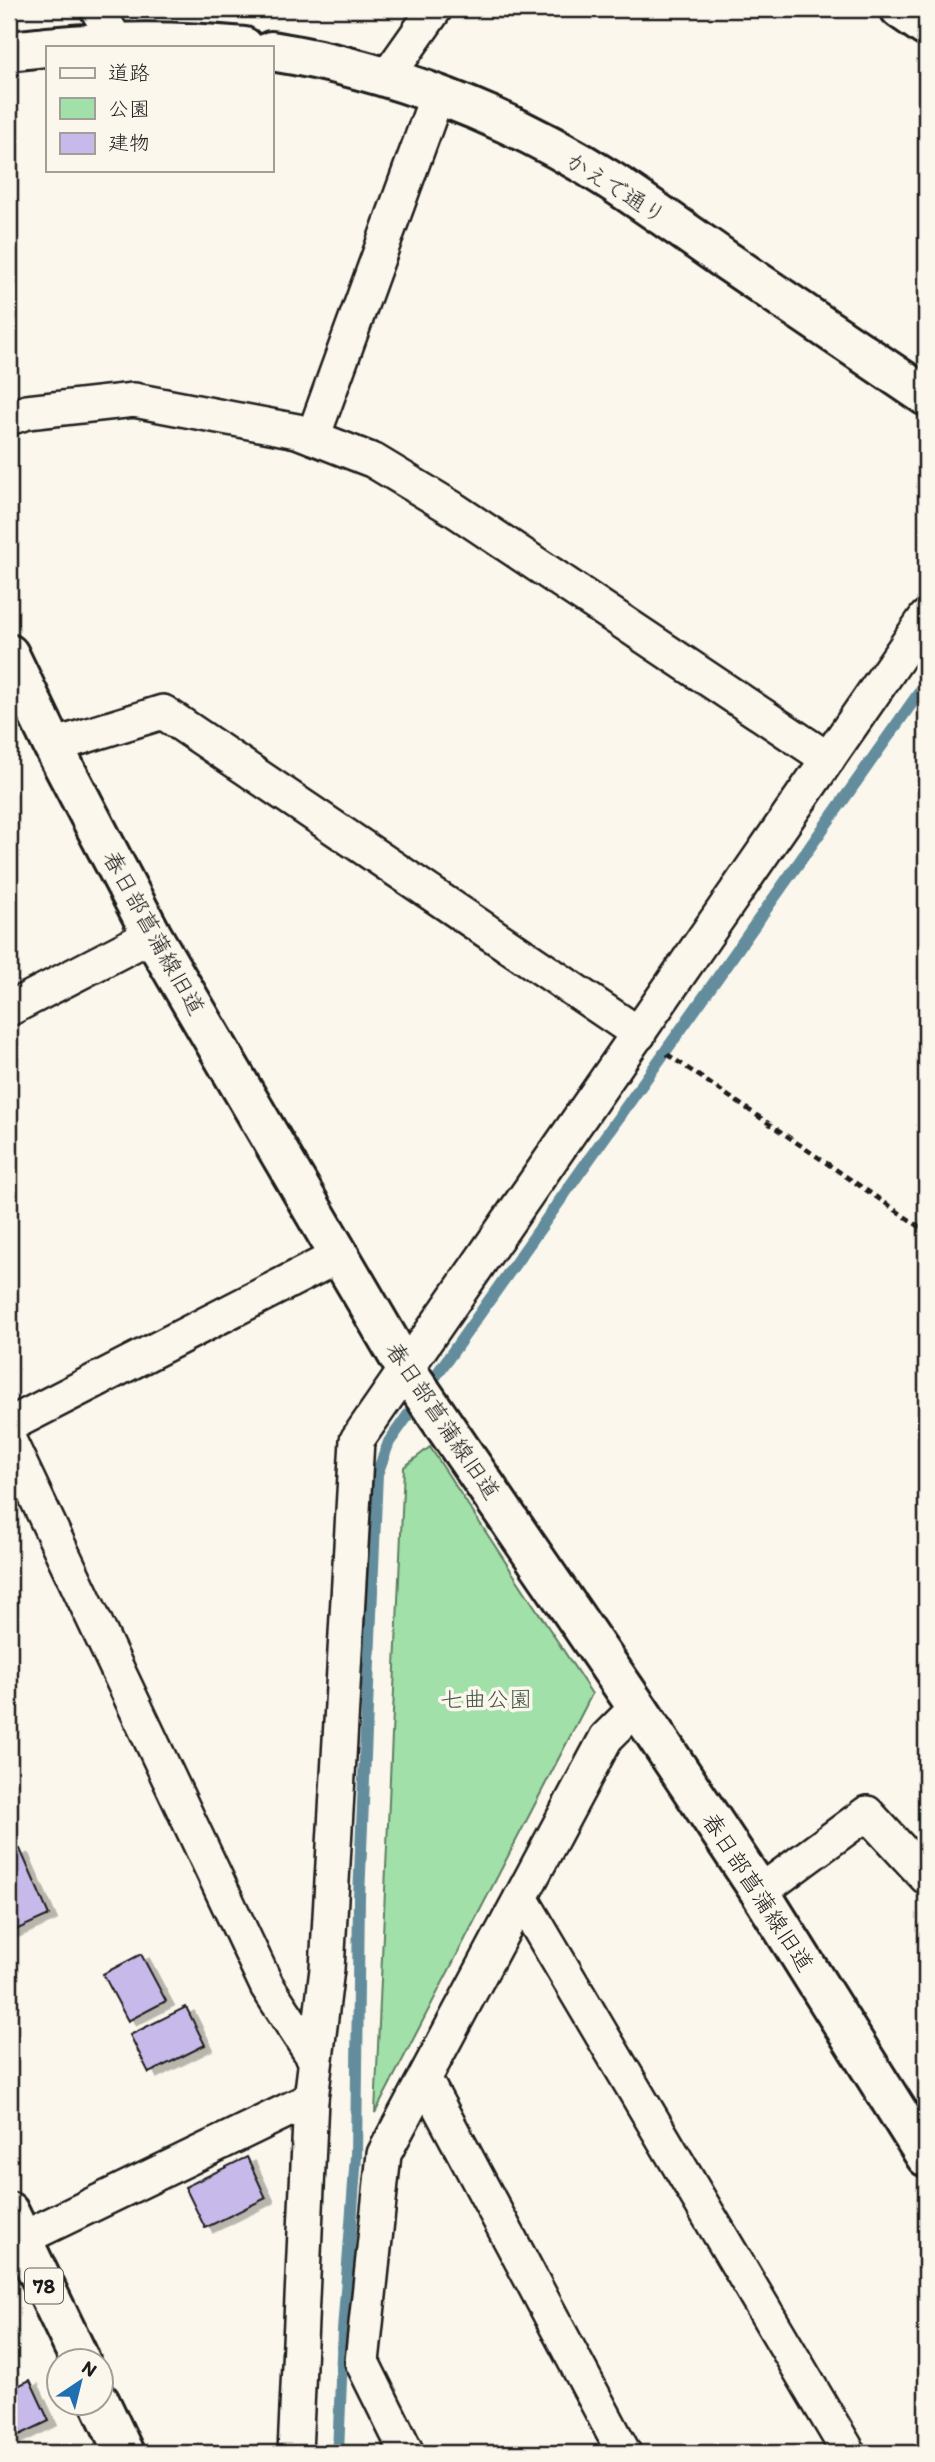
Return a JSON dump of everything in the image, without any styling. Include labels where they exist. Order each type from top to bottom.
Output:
[{"type":"street","points":[[387,77],[435,9]]},
{"type":"street","points":[[900,9],[926,27]]},
{"type":"street","points":[[9,51],[106,25],[188,41],[235,46]]},
{"type":"street","name":"かえで通り","points":[[273,51],[321,59],[438,93],[522,131],[609,180],[926,396]]},
{"type":"street","points":[[313,437],[438,93]]},
{"type":"street","points":[[9,418],[27,412],[134,400],[297,431],[374,461],[452,508],[828,759]]},
{"type":"street","points":[[295,2453],[311,2099],[327,1969],[357,1440],[926,617]]},
{"type":"street","name":"春日部菖蒲線旧道","points":[[9,654],[53,746],[152,935],[407,1371],[760,1892],[926,2157]]},
{"type":"street","points":[[53,746],[163,712],[639,1034]]},
{"type":"street","points":[[9,1009],[152,935]]},
{"type":"street","points":[[9,1425],[340,1255]]},
{"type":"street","points":[[9,1440],[267,1986],[314,2058]]},
{"type":"street","points":[[407,2453],[362,2362],[384,2154],[606,1738],[637,1707]]},
{"type":"street","points":[[760,1892],[867,1814],[926,1877]]},
{"type":"street","points":[[521,1898],[849,2453]]},
{"type":"street","points":[[425,2080],[624,2453]]},
{"type":"street","points":[[13,2232],[311,2099]]},
{"type":"street","name":"78","points":[[13,2232],[72,2346]]},
{"type":"street","points":[[106,2416],[124,2453]]},
{"type":"path","points":[[639,1034],[926,1231]]},
{"type":"green space","name":"七曲公園","points":[[430,1447],[592,1694],[375,2113],[404,1467]]},
{"type":"building","points":[[20,1849],[49,1915],[9,1933],[9,1854]]},
{"type":"building","points":[[141,1954],[166,2001],[128,2021],[103,1974]]},
{"type":"building","points":[[186,2007],[205,2045],[149,2073],[130,2035]]},
{"type":"building","points":[[247,2157],[266,2198],[205,2228],[185,2187]]},
{"type":"building","points":[[30,2380],[49,2421],[9,2440],[9,2390]]},
{"type":"waterway","points":[[338,2453],[343,2331],[356,2156],[359,1897],[377,1474],[389,1442],[926,683]]}]
